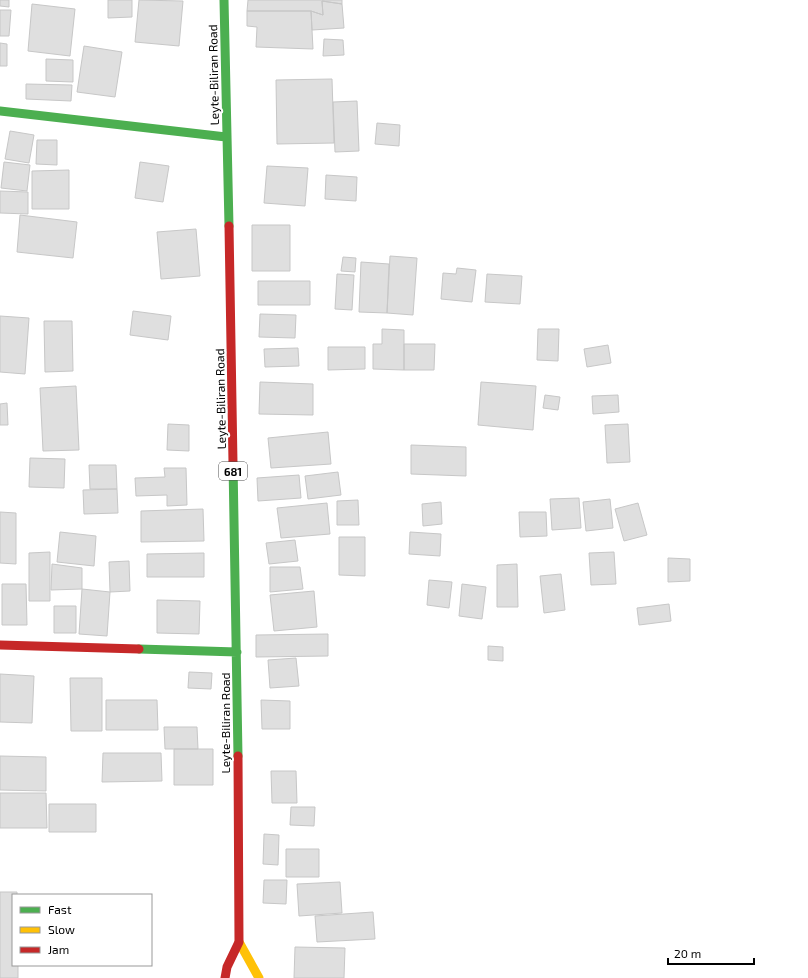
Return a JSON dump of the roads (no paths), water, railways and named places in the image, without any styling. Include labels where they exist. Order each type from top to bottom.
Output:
[{"type":"main road","name":"Leyte-Biliran Road","points":[[224,0],[237,652],[239,942],[227,967],[225,978]]},
{"type":"main road","points":[[0,111],[226,137]]},
{"type":"main road","points":[[0,645],[237,652]]},
{"type":"main road","name":"Leyte-Biliran Road","points":[[239,942],[259,978]]}]
